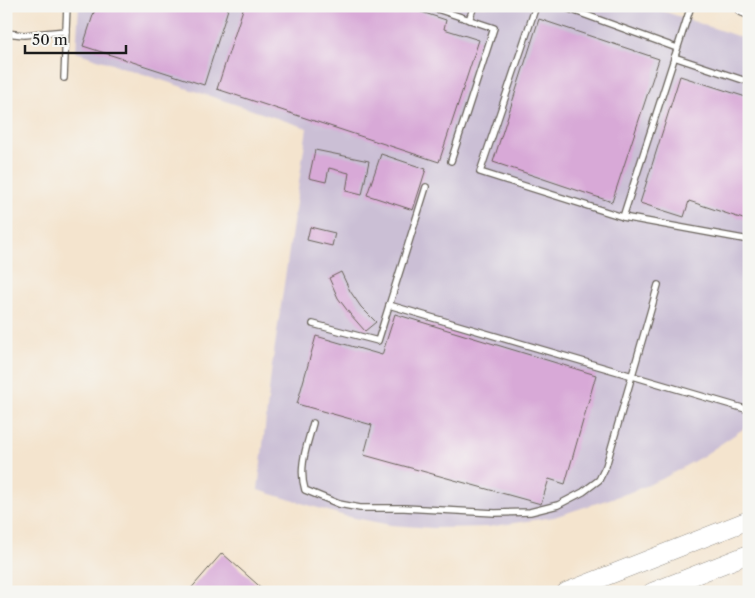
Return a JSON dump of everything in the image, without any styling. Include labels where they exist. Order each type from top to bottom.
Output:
[{"type":"highway","points":[[744,6],[749,8]]},
{"type":"main road","points":[[566,592],[749,520]]},
{"type":"main road","points":[[652,592],[749,554]]},
{"type":"lane","points":[[64,78],[67,6]]},
{"type":"lane","points":[[428,6],[494,28],[450,161]]},
{"type":"lane","points":[[469,20],[474,6]]},
{"type":"lane","points":[[536,6],[480,172],[623,217],[749,240]]},
{"type":"lane","points":[[561,6],[677,48]]},
{"type":"lane","points":[[623,217],[691,6]]},
{"type":"lane","points":[[6,33],[24,35],[66,31]]},
{"type":"lane","points":[[674,57],[749,82]]},
{"type":"lane","points":[[313,324],[378,341],[426,187]]},
{"type":"lane","points":[[313,423],[301,467],[302,479],[305,490],[330,500],[360,508],[404,508],[496,513],[530,512],[558,505],[583,492],[599,480],[606,466],[658,285]]},
{"type":"lane","points":[[389,305],[749,410]]},
{"type":"shaded area","points":[[79,6],[648,6],[749,40],[749,425],[703,456],[662,479],[628,493],[554,517],[488,527],[433,528],[391,525],[345,516],[258,490],[271,373],[307,128],[76,52]]},
{"type":"building","points":[[96,6],[229,6],[204,85],[83,46]]},
{"type":"building","points":[[244,6],[403,6],[446,20],[444,29],[479,40],[439,162],[217,89]]},
{"type":"building","points":[[539,19],[659,59],[612,202],[493,162]]},
{"type":"building","points":[[680,76],[749,98],[749,124],[747,128],[749,129],[749,221],[689,201],[684,217],[640,203]]},
{"type":"building","points":[[315,150],[369,161],[362,195],[346,191],[349,173],[329,168],[326,182],[309,178]]},
{"type":"building","points":[[381,154],[426,169],[413,210],[367,195]]},
{"type":"building","points":[[310,227],[335,233],[332,246],[307,240]]},
{"type":"building","points":[[341,272],[350,291],[361,307],[376,322],[365,331],[338,298],[329,278]]},
{"type":"building","points":[[395,314],[596,375],[565,484],[549,479],[541,504],[364,455],[372,425],[297,404],[316,336],[382,355]]},
{"type":"building","points":[[222,553],[266,592],[188,592]]}]
